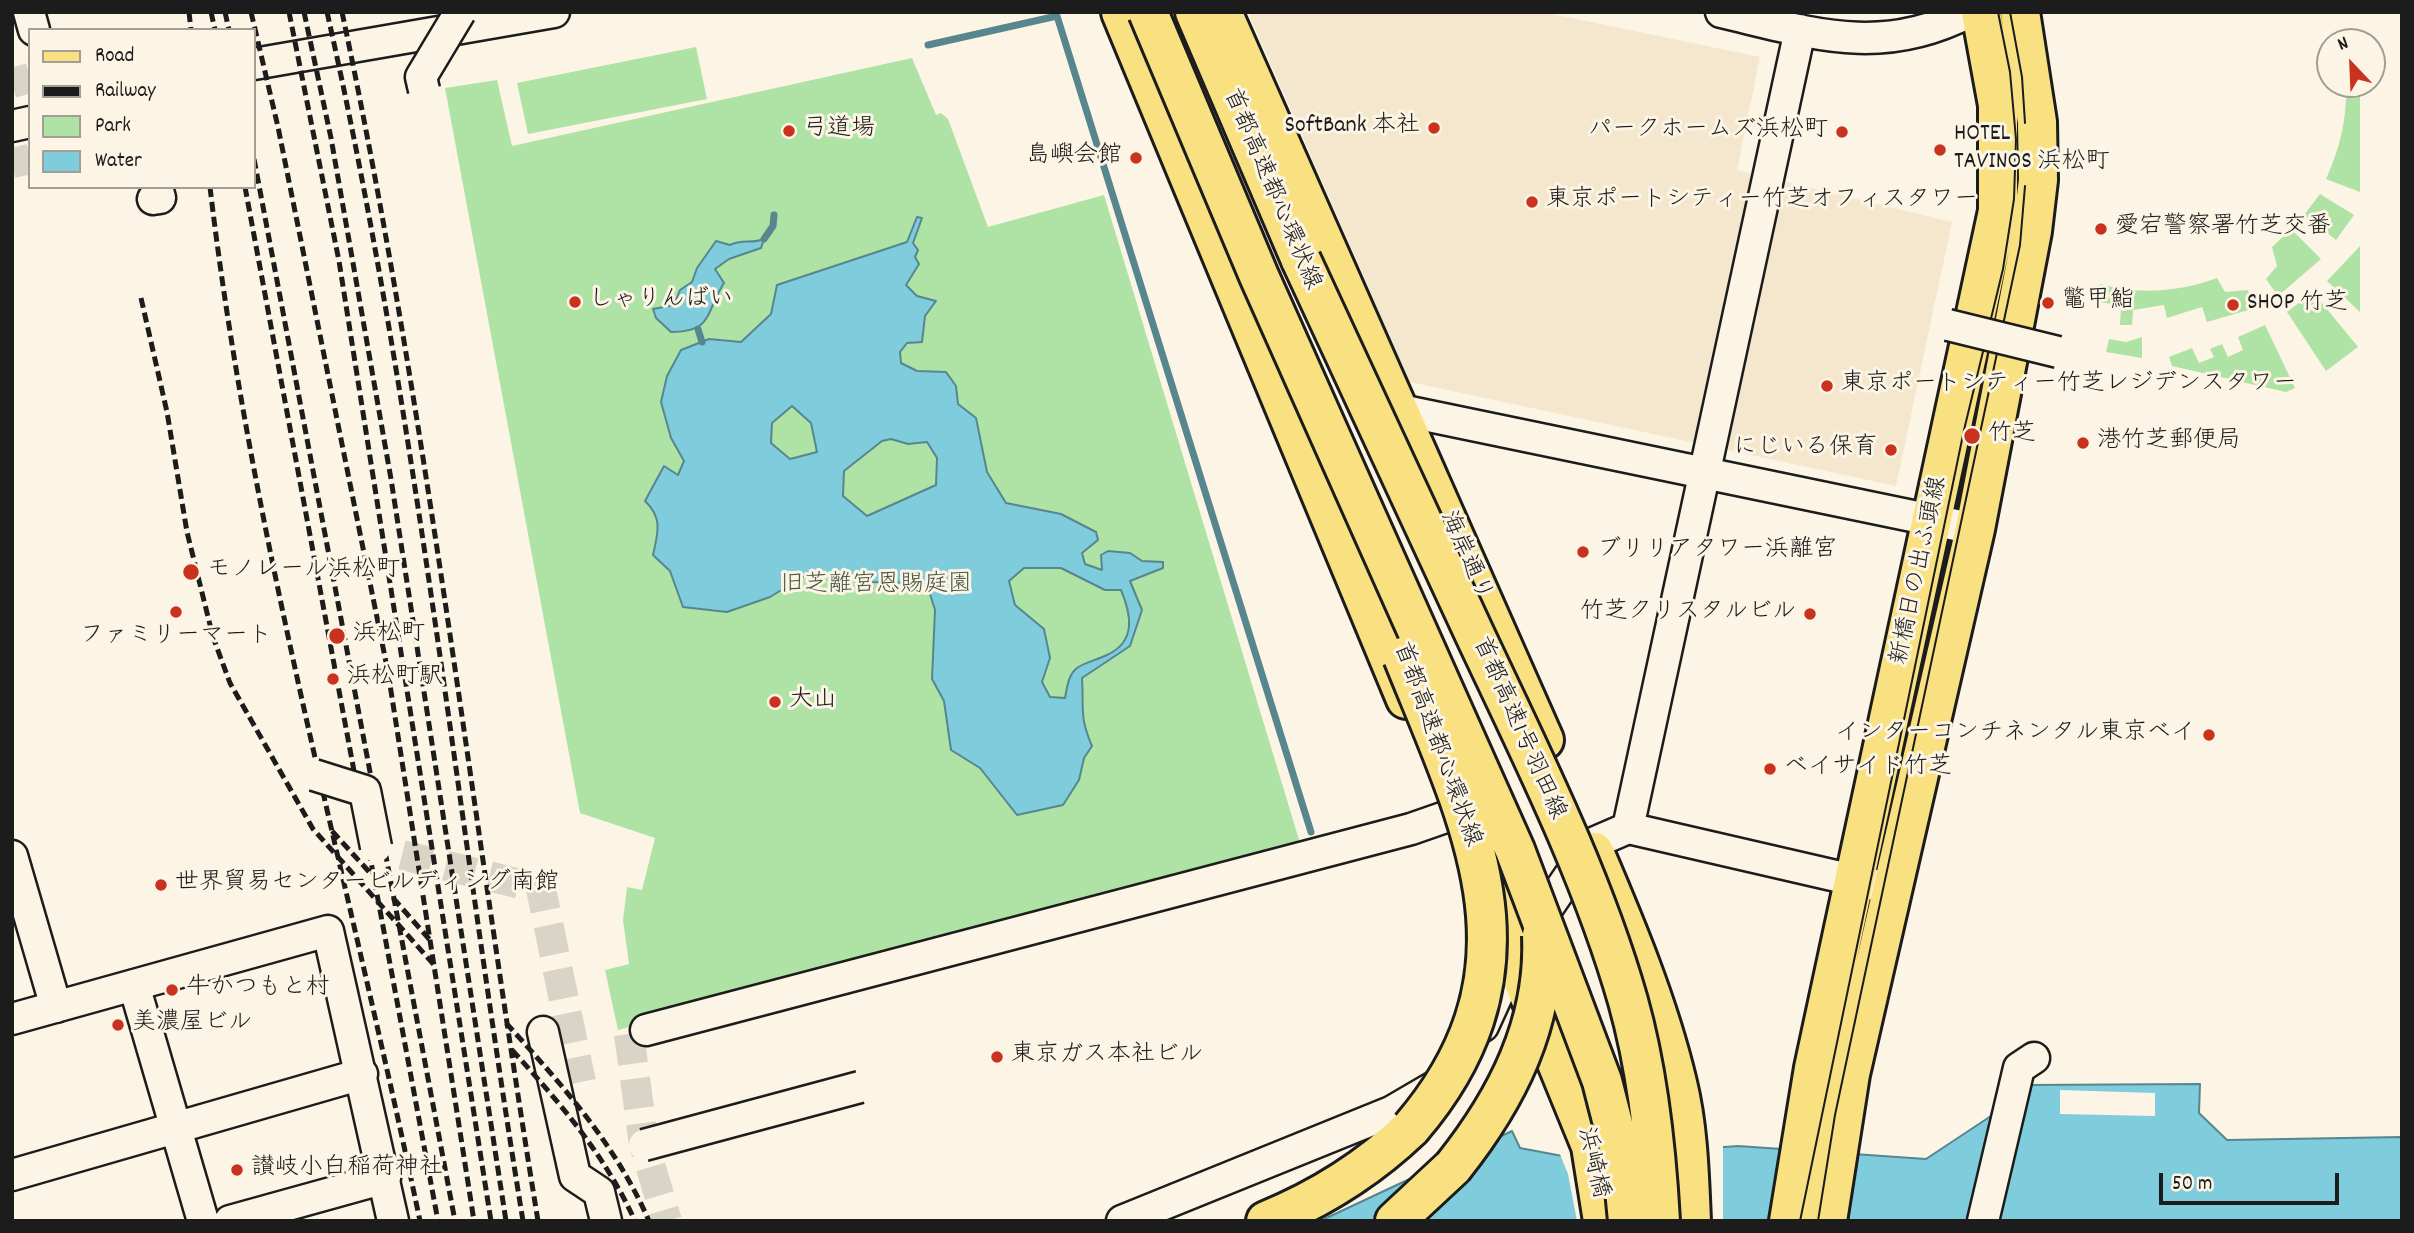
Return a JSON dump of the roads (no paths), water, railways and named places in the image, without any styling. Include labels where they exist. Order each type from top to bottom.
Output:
[{"type":"main road","points":[[1121,12],[1515,956]]},
{"type":"main road","name":"首都高速都心環状線","points":[[1148,12],[1259,276],[1520,862],[1602,1081],[1622,1159],[1628,1221]]},
{"type":"main road","points":[[1168,12],[1201,89],[1205,214]]},
{"type":"main road","name":"首都高速都心環状線","points":[[1195,12],[1301,260],[1501,747],[1527,825],[1541,899],[1543,939],[1537,1001],[1526,1044],[1510,1083],[1477,1138],[1454,1167],[1395,1221]]},
{"type":"main road","name":"海岸通り","points":[[1222,12],[1591,844],[1644,978],[1665,1039],[1683,1111],[1691,1221]]},
{"type":"main road","name":"新橋日の出ふ頭線","points":[[1789,1221],[1803,1127],[1998,212],[1998,105],[1981,12]]},
{"type":"main road","name":"新橋日の出ふ頭線","points":[[1827,1221],[1843,1115],[1975,529],[2035,210],[2037,122],[2020,12]]},
{"type":"main road","name":"首都高速1号羽田線","points":[[1301,260],[1490,668],[1599,914],[1628,1003],[1640,1053],[1649,1104],[1660,1221]]},
{"type":"main road","name":"首都高速都心環状線","points":[[1259,276],[1464,810],[1480,870],[1488,934],[1486,975],[1478,1015],[1460,1059],[1429,1107],[1395,1143],[1356,1174],[1307,1202],[1266,1221]]},
{"type":"main road","name":"浜崎橋","points":[[1515,956],[1591,1146],[1603,1221]]},
{"type":"street","points":[[424,90],[421,77],[460,12]]},
{"type":"street","points":[[256,63],[416,20],[554,12]]},
{"type":"street","points":[[1721,12],[1800,30],[1879,40],[1906,35],[1969,12]]},
{"type":"street","points":[[1628,828],[1800,30]]},
{"type":"street","points":[[1948,325],[1993,343],[2059,352]]},
{"type":"street","points":[[1400,410],[1975,529]]},
{"type":"street","points":[[314,775],[365,791],[376,847]]},
{"type":"street","points":[[646,1030],[1411,829],[1454,814]]},
{"type":"street","points":[[1122,1221],[1391,1112],[1431,1091],[1461,1065],[1486,1021],[1515,956],[1591,844],[1628,828],[1855,878],[1892,890]]},
{"type":"street","points":[[12,856],[55,1007]]},
{"type":"street","points":[[12,1019],[328,931],[393,1221]]},
{"type":"street","points":[[134,985],[202,1221]]},
{"type":"street","points":[[543,1032],[575,1176],[599,1192],[606,1221]]},
{"type":"street","points":[[1983,1221],[2019,1069],[2034,1058]]},
{"type":"street","points":[[12,1175],[362,1074]]},
{"type":"street","points":[[644,1144],[860,1087]]},
{"type":"street","points":[[230,1221],[385,1178]]},
{"type":"water","points":[[917,217],[922,218],[913,243],[918,250],[915,257],[919,264],[906,285],[917,296],[936,301],[925,316],[922,342],[907,343],[900,352],[901,363],[917,371],[946,372],[956,386],[958,404],[976,418],[987,472],[1006,503],[1061,514],[1096,532],[1098,540],[1082,553],[1085,564],[1102,570],[1101,555],[1108,551],[1130,553],[1142,561],[1163,562],[1163,568],[1130,581],[1142,610],[1130,646],[1082,678],[1084,719],[1092,746],[1084,758],[1079,780],[1063,805],[1017,815],[980,768],[951,750],[944,701],[932,679],[935,610],[929,591],[915,583],[869,582],[819,572],[806,575],[770,597],[727,612],[683,607],[670,571],[653,555],[658,526],[655,514],[645,501],[664,466],[678,475],[684,461],[671,438],[661,402],[667,376],[681,350],[709,339],[741,342],[771,314],[777,285],[907,242]],"holes":[[[792,406],[811,423],[817,452],[790,459],[771,443],[772,423]],[[891,439],[908,444],[927,442],[937,458],[936,485],[867,516],[843,496],[844,471],[882,441]],[[1024,568],[1061,568],[1105,590],[1121,590],[1129,617],[1127,635],[1117,649],[1074,671],[1068,682],[1065,698],[1050,697],[1042,682],[1050,658],[1044,629],[1015,605],[1009,581]]]},
{"type":"water","points":[[764,239],[761,248],[729,259],[715,269],[724,283],[701,324],[694,329],[671,332],[656,318],[653,309],[674,305],[680,290],[692,282],[697,268],[716,241],[730,245]]},
{"type":"water","points":[[2200,1084],[2199,1113],[2227,1140],[2402,1137],[2402,1221],[1320,1221],[1512,1131],[1520,1148],[1573,1158],[1738,1146],[1926,1159],[1997,1112],[2026,1085]]},
{"type":"waterway","points":[[928,45],[1057,16],[1311,832]]},
{"type":"waterway","points":[[764,239],[773,226],[774,215]]},
{"type":"waterway","points":[[698,329],[702,342]]},
{"type":"tunnel","points":[[12,83],[28,79]]},
{"type":"tunnel","points":[[12,163],[28,159]]},
{"type":"tunnel","points":[[402,855],[541,889],[581,1082]]},
{"type":"tunnel","points":[[629,1034],[644,1145],[667,1221]]},
{"type":"tram line","points":[[1800,1221],[1964,430],[2003,269],[2014,199],[2016,139],[2010,72],[1998,12]]},
{"type":"tram line","points":[[2010,12],[2022,77],[2025,123]]},
{"type":"tram line","points":[[1818,1221],[1835,1115],[2020,245],[2025,186]]},
{"type":"railway","points":[[189,12],[191,28]]},
{"type":"railway","points":[[211,12],[215,28]]},
{"type":"railway","points":[[225,12],[229,28]]},
{"type":"railway","points":[[251,12],[255,28]]},
{"type":"railway","points":[[289,12],[339,261],[491,1221]]},
{"type":"railway","points":[[304,12],[331,138],[391,479],[506,1221]]},
{"type":"railway","points":[[327,12],[359,162],[411,463],[523,1221]]},
{"type":"railway","points":[[342,12],[372,162],[424,464],[538,1221]]},
{"type":"railway","points":[[256,33],[278,127],[388,672],[474,1221]]},
{"type":"railway","points":[[256,170],[455,1221]]},
{"type":"railway","points":[[210,189],[228,318],[275,577],[420,1221]]},
{"type":"railway","points":[[245,189],[438,1221]]},
{"type":"railway","points":[[141,298],[167,412],[187,532],[213,637],[230,683],[313,829],[436,967]]},
{"type":"railway","points":[[332,831],[372,875]]},
{"type":"railway","points":[[393,898],[430,940]]},
{"type":"railway","points":[[506,1023],[567,1092],[604,1140],[649,1221]]},
{"type":"railway","points":[[512,1050],[596,1152],[635,1221]]},
{"type":"place","name":"SoftBank 本社","points":[[1434,128]]},
{"type":"place","name":"弓道場","points":[[789,131]]},
{"type":"place","name":"パークホームズ浜松町","points":[[1842,132]]},
{"type":"place","name":"HOTEL TAVINOS 浜松町","points":[[1940,150]]},
{"type":"place","name":"島嶼会館","points":[[1136,158]]},
{"type":"place","name":"東京ポートシティー竹芝オフィスタワー","points":[[1532,202]]},
{"type":"place","name":"愛宕警察署竹芝交番","points":[[2101,229]]},
{"type":"place","name":"しゃりんばい","points":[[575,302]]},
{"type":"place","name":"鼈甲鮨","points":[[2048,303]]},
{"type":"place","name":"SHOP 竹芝","points":[[2233,305]]},
{"type":"place","name":"東京ポートシティー竹芝レジデンスタワー","points":[[1827,386]]},
{"type":"place","name":"竹芝","points":[[1972,436]]},
{"type":"place","name":"港竹芝郵便局","points":[[2083,443]]},
{"type":"place","name":"にじいる保育","points":[[1891,450]]},
{"type":"place","name":"ブリリアタワー浜離宮","points":[[1583,552]]},
{"type":"place","name":"モノレール浜松町","points":[[191,572]]},
{"type":"place","name":"ファミリーマート","points":[[176,612]]},
{"type":"place","name":"竹芝クリスタルビル","points":[[1810,614]]},
{"type":"place","name":"浜松町","points":[[337,636]]},
{"type":"place","name":"浜松町駅","points":[[333,679]]},
{"type":"place","name":"大山","points":[[775,702]]},
{"type":"place","name":"インターコンチネンタル東京ベイ","points":[[2209,735]]},
{"type":"place","name":"ベイサイド竹芝","points":[[1770,769]]},
{"type":"place","name":"世界貿易センタービルディング南館","points":[[161,885]]},
{"type":"place","name":"牛かつもと村","points":[[172,990]]},
{"type":"place","name":"美濃屋ビル","points":[[118,1025]]},
{"type":"place","name":"東京ガス本社ビル","points":[[997,1057]]},
{"type":"place","name":"讃岐小白稲荷神社","points":[[237,1170]]},
{"type":"park label","name":"旧芝離宮恩賜庭園","points":[[876,587]]}]
